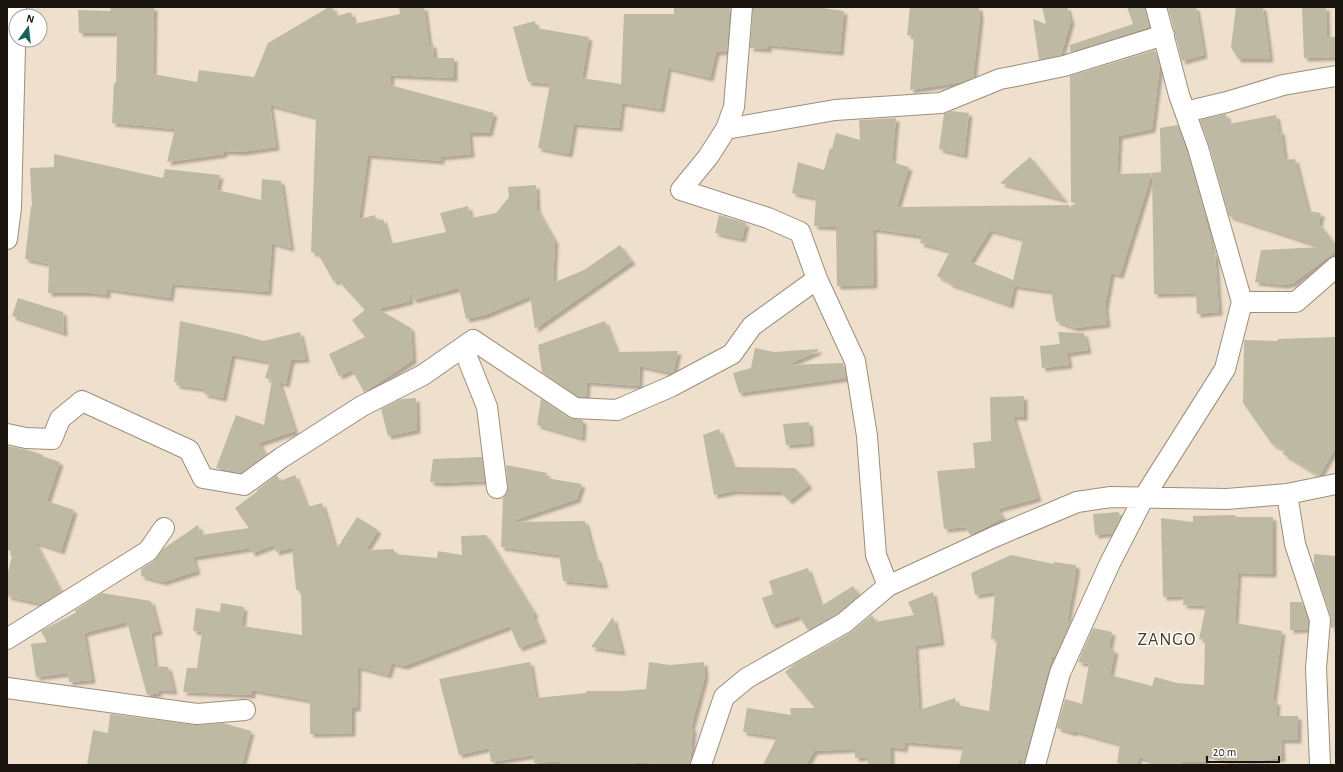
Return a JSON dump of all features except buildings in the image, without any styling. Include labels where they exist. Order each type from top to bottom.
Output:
[{"type":"street","points":[[7,239],[11,208],[16,7]]},
{"type":"street","points":[[742,7],[734,107],[726,129],[708,157],[681,190],[768,218],[800,232],[817,279],[855,361],[867,436],[876,555],[888,586]]},
{"type":"street","points":[[1035,765],[1060,673],[1110,563],[1144,497],[1225,369],[1242,302],[1198,148],[1179,95],[1156,7]]},
{"type":"street","points":[[726,129],[835,110],[941,103],[1000,79],[1064,66],[1164,35]]},
{"type":"street","points":[[1185,112],[1227,102],[1283,85],[1336,76]]},
{"type":"street","points":[[1242,302],[1296,302],[1336,267]]},
{"type":"street","points":[[7,434],[26,438],[52,439],[60,419],[82,401],[190,450],[203,478],[244,485],[281,458],[362,406],[424,375],[473,340],[575,408],[618,410],[672,386],[732,354],[752,326],[817,279]]},
{"type":"street","points":[[463,347],[487,407],[497,488]]},
{"type":"street","points":[[700,765],[724,697],[747,678],[844,623],[888,586],[994,537],[1076,502],[1111,497],[1226,499],[1287,494],[1336,484]]},
{"type":"street","points":[[1287,494],[1295,544],[1320,620],[1316,668],[1320,765]]},
{"type":"street","points":[[7,639],[148,551],[164,528]]},
{"type":"street","points":[[7,688],[197,714],[245,710]]},
{"type":"district","name":"ZANGO","points":[[1167,639]]}]
